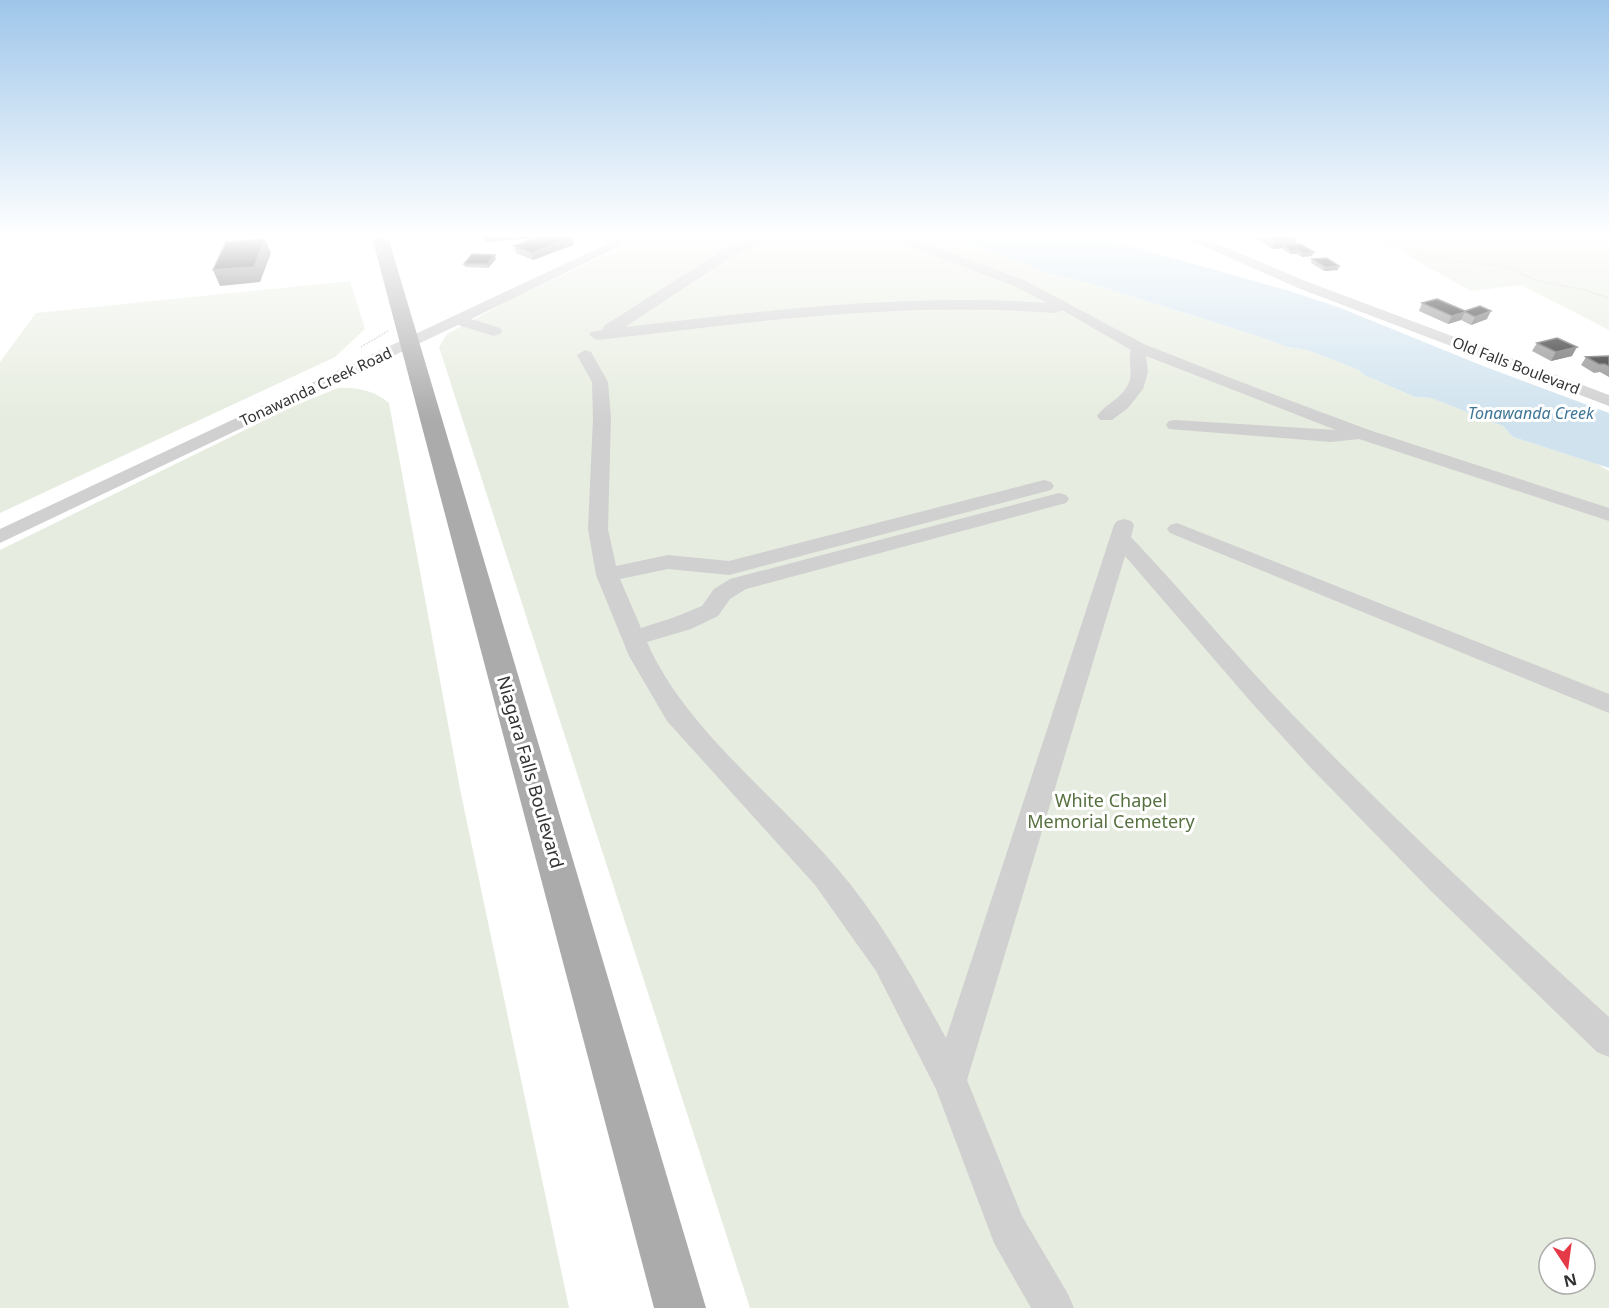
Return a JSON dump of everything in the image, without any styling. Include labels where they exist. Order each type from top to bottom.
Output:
[{"type":"main road","name":"Niagara Falls Boulevard","points":[[397,298],[680,1308]]},
{"type":"street","name":"Tonawanda Creek Road","points":[[0,537],[503,298]]},
{"type":"street","points":[[590,345],[660,298]]},
{"type":"street","points":[[1049,298],[1140,348],[1363,434],[1609,515]]},
{"type":"street","name":"Old Falls Boulevard","points":[[1337,298],[1609,401]]},
{"type":"street","points":[[590,345],[891,305],[1004,303],[1073,310]]},
{"type":"street","points":[[456,320],[494,331]]},
{"type":"street","points":[[590,345],[600,382],[602,418],[598,529],[607,575],[641,656],[676,714],[826,876],[887,961],[950,1080],[1008,1229],[1054,1308]]},
{"type":"street","points":[[1106,416],[1121,407],[1134,390],[1139,375],[1136,358],[1140,348]]},
{"type":"street","points":[[1175,425],[1331,436],[1363,434]]},
{"type":"street","points":[[607,575],[668,562],[733,576],[1052,492]]},
{"type":"street","points":[[1177,529],[1609,704]]},
{"type":"street","points":[[950,1080],[1122,532],[1279,717],[1429,872],[1609,1040]]},
{"type":"street","points":[[633,638],[683,623],[710,611],[733,576]]},
{"type":"green space","points":[[183,298],[355,298],[365,329],[335,357],[0,513],[0,362],[36,313]]},
{"type":"green space","name":"White Chapel Memorial Cemetery","points":[[514,298],[1136,298],[1287,347],[1307,350],[1359,370],[1364,375],[1415,397],[1431,398],[1503,426],[1513,437],[1597,464],[1609,471],[1609,1308],[750,1308],[439,347],[447,334]]},
{"type":"green space","points":[[1547,298],[1609,298],[1609,330]]},
{"type":"green space","points":[[338,388],[365,391],[378,395],[389,403],[460,789],[569,1308],[0,1308],[0,550],[294,406]]},
{"type":"water","name":"Tonawanda Creek","points":[[1136,298],[1311,298],[1338,307],[1483,366],[1609,413],[1609,468],[1513,437],[1503,426],[1431,398],[1415,397],[1364,375],[1359,370],[1307,350],[1287,347]]},
{"type":"building","points":[[1437,299],[1465,311],[1480,306],[1491,311],[1475,317],[1465,312],[1452,316],[1422,303]]},
{"type":"building","points":[[1557,338],[1577,347],[1556,352],[1537,343]]},
{"type":"building","points":[[1609,356],[1609,366],[1586,357]]}]
